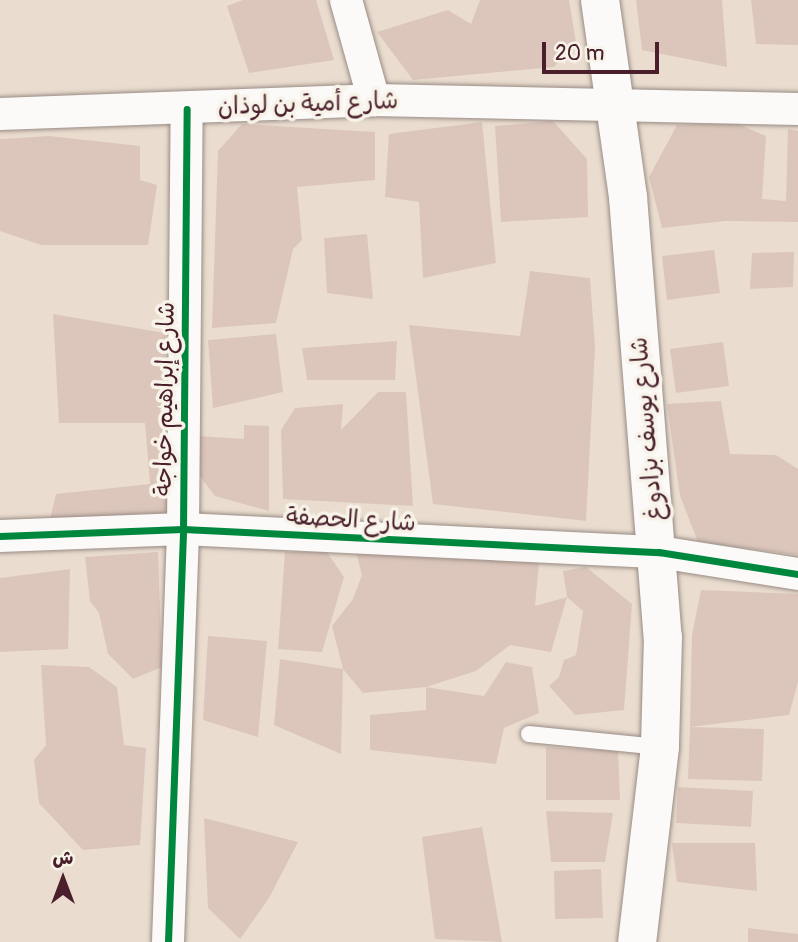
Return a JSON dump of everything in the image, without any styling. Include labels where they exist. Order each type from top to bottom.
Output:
[{"type":"main road","name":"شارع يوسف بزادوغ","points":[[600,0],[616,102],[659,552],[663,638],[660,747],[637,942]]},
{"type":"street","points":[[346,0],[374,100]]},
{"type":"street","name":"شارع أمية بن لوذان","points":[[0,114],[374,100],[616,102],[798,109]]},
{"type":"street","name":"شارع إبراهيم خواجة","points":[[168,942],[183,529],[187,109]]},
{"type":"street","name":"شارع الحصفة","points":[[0,536],[183,529],[659,552],[798,574]]},
{"type":"lane","points":[[529,734],[660,747]]},
{"type":"building","points":[[243,0],[316,0],[334,60],[249,73],[227,6]]},
{"type":"building","points":[[480,0],[569,0],[576,42],[554,67],[413,80],[377,32],[448,10],[471,24]]},
{"type":"building","points":[[636,0],[722,0],[727,67],[642,50]]},
{"type":"building","points":[[751,0],[798,0],[798,45],[756,44]]},
{"type":"building","points":[[553,121],[587,159],[588,217],[501,222],[495,126]]},
{"type":"building","points":[[482,122],[496,263],[423,278],[419,202],[385,197],[389,134]]},
{"type":"building","points":[[736,123],[766,136],[762,199],[786,201],[788,129],[798,131],[798,222],[725,221],[662,228],[649,177],[677,125]]},
{"type":"building","points":[[242,124],[375,132],[375,180],[297,187],[302,240],[293,249],[276,323],[212,328],[218,151]]},
{"type":"building","points":[[49,136],[140,146],[140,180],[157,185],[148,245],[41,245],[0,231],[0,139]]},
{"type":"building","points":[[367,234],[373,299],[327,293],[324,238]]},
{"type":"building","points":[[714,250],[720,293],[667,300],[662,256]]},
{"type":"building","points":[[794,252],[793,287],[750,289],[752,253]]},
{"type":"building","points":[[530,271],[590,278],[595,347],[586,521],[433,504],[409,325],[520,336]]},
{"type":"building","points":[[53,314],[165,333],[167,513],[49,523],[56,494],[150,484],[145,423],[59,423]]},
{"type":"building","points":[[276,334],[283,392],[213,408],[208,340]]},
{"type":"building","points":[[397,341],[395,380],[307,380],[302,348]]},
{"type":"building","points":[[723,342],[729,386],[676,393],[670,349]]},
{"type":"building","points":[[378,392],[406,392],[413,506],[283,499],[281,430],[295,408],[343,404],[341,430]]},
{"type":"building","points":[[721,401],[730,454],[776,455],[798,469],[798,555],[698,542],[680,496],[667,404]]},
{"type":"building","points":[[244,425],[269,426],[269,511],[215,496],[199,475],[199,436],[244,439]]},
{"type":"building","points":[[158,552],[162,667],[133,679],[108,654],[99,613],[90,601],[85,557]]},
{"type":"building","points":[[285,552],[327,552],[344,577],[322,652],[278,649]]},
{"type":"building","points":[[356,552],[539,563],[535,606],[567,597],[551,652],[510,645],[476,671],[426,687],[363,693],[343,669],[332,626],[353,599],[362,575]]},
{"type":"building","points":[[586,567],[632,604],[624,710],[575,715],[549,686],[559,677],[564,660],[576,655],[583,611],[567,597],[563,571]]},
{"type":"building","points":[[70,569],[68,649],[0,652],[0,578]]},
{"type":"building","points":[[701,590],[798,594],[798,682],[789,715],[690,727],[692,635]]},
{"type":"building","points":[[208,636],[267,641],[258,737],[203,720]]},
{"type":"building","points":[[280,659],[343,669],[341,754],[274,725]]},
{"type":"building","points":[[506,662],[532,667],[539,713],[504,728],[496,764],[370,750],[370,715],[426,710],[426,687],[484,696]]},
{"type":"building","points":[[41,665],[89,667],[117,687],[124,745],[146,748],[140,845],[83,850],[39,803],[34,760],[46,745]]},
{"type":"building","points":[[690,727],[764,729],[762,781],[688,779]]},
{"type":"building","points":[[546,747],[618,751],[620,800],[546,800]]},
{"type":"building","points":[[678,787],[753,791],[751,827],[676,823]]},
{"type":"building","points":[[546,811],[613,813],[605,862],[551,862]]},
{"type":"building","points":[[204,818],[298,842],[269,898],[240,939],[208,908]]},
{"type":"building","points":[[482,827],[502,942],[435,939],[422,837]]},
{"type":"building","points":[[672,843],[755,843],[757,891],[677,882]]},
{"type":"building","points":[[601,869],[603,918],[555,919],[554,871]]},
{"type":"building","points":[[748,928],[798,934],[798,942],[748,942]]},
{"type":"cycle path","points":[[168,942],[183,529],[187,109]]},
{"type":"cycle path","points":[[0,536],[183,529],[659,552],[798,574]]}]
